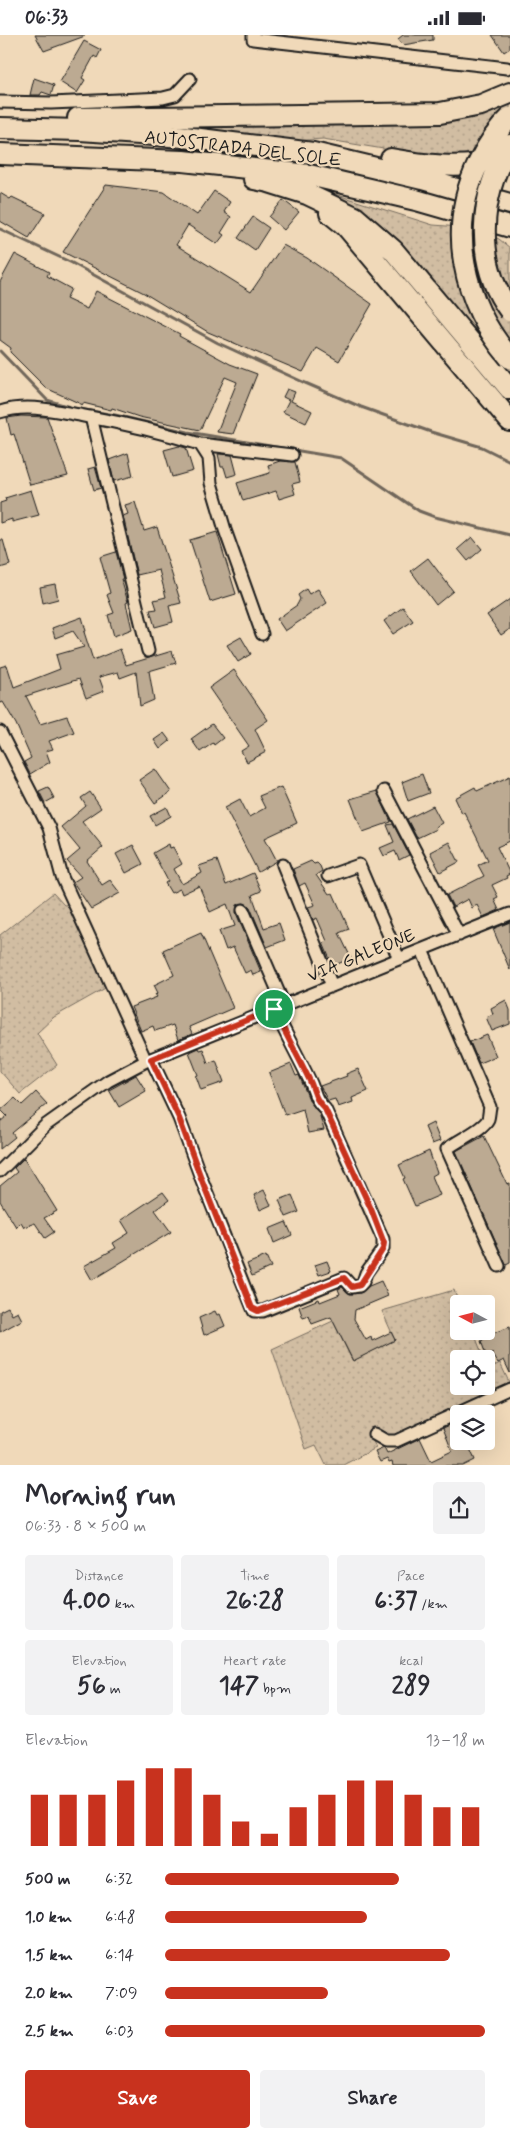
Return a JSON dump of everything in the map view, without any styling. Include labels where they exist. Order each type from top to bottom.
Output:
[{"type":"highway","points":[[0,124],[57,119],[440,113],[481,105],[510,93]]},
{"type":"highway","points":[[510,118],[494,137],[472,176],[464,200],[461,237],[462,258],[469,287],[478,309],[496,342],[510,358]]},
{"type":"highway","name":"AUTOSTRADA DEL SOLE","points":[[0,128],[80,130],[184,137],[313,153],[422,179],[510,204]]},
{"type":"highway","points":[[510,145],[493,180],[486,204],[484,227],[490,271],[503,301],[510,311]]},
{"type":"highway","points":[[313,153],[377,157],[430,166],[489,163],[510,159]]},
{"type":"highway","name":"AUTOSTRADA DEL SOLE","points":[[0,154],[183,161],[309,175],[416,200],[510,227]]},
{"type":"highway","points":[[99,157],[269,182],[307,194],[355,217],[393,250],[510,389]]},
{"type":"highway","points":[[307,194],[346,226],[510,421]]},
{"type":"street","points":[[253,35],[253,39],[507,68]]},
{"type":"street","points":[[0,102],[51,103],[163,99],[175,95],[190,79]]},
{"type":"street","points":[[0,412],[25,407],[91,417],[150,429],[200,444],[292,455]]},
{"type":"street","points":[[91,417],[148,651]]},
{"type":"street","points":[[200,444],[209,458],[211,483],[222,521],[262,634]]},
{"type":"street","points":[[0,732],[50,829],[62,877],[148,1060],[179,1118],[254,1311],[263,1311],[344,1278],[352,1287],[355,1287],[363,1282],[366,1273],[383,1249],[383,1239],[325,1109],[316,1101],[310,1081],[294,1053],[243,910]]},
{"type":"street","points":[[384,791],[459,935]]},
{"type":"street","points":[[283,865],[332,986]]},
{"type":"street","points":[[328,876],[359,865],[399,959]]},
{"type":"street","name":"VIA GALEONE","points":[[0,1171],[46,1125],[108,1081],[148,1060],[510,914]]},
{"type":"street","points":[[422,950],[490,1107],[488,1119],[482,1127],[447,1149],[499,1266]]},
{"type":"street","points":[[374,1433],[386,1441],[396,1441],[510,1389]]},
{"type":"shaded area","points":[[510,99],[510,151],[470,157],[432,157],[323,139],[294,141],[157,125]]},
{"type":"shaded area","points":[[328,192],[433,225],[474,228],[499,239],[510,248],[510,381]]},
{"type":"shaded area","points":[[53,893],[64,905],[71,904],[109,986],[54,1017],[37,1033],[57,1065],[20,1094],[0,1071],[0,935]]},
{"type":"shaded area","points":[[454,1290],[456,1295],[450,1295],[450,1340],[477,1340],[481,1350],[450,1350],[450,1395],[481,1395],[459,1405],[450,1405],[450,1409],[391,1436],[389,1434],[383,1437],[378,1428],[369,1432],[376,1448],[343,1465],[326,1465],[316,1445],[306,1449],[272,1349],[333,1321],[352,1360],[395,1340],[382,1311]]},
{"type":"shaded area","points":[[500,1363],[509,1382],[495,1388],[495,1366]]},
{"type":"building","points":[[35,35],[84,35],[85,36],[44,51]]},
{"type":"building","points":[[403,35],[433,35],[433,40],[403,45],[398,39]]},
{"type":"building","points":[[492,35],[510,35],[510,48],[504,52]]},
{"type":"building","points":[[84,41],[101,50],[97,58],[94,56],[82,78],[85,80],[77,93],[60,82]]},
{"type":"building","points":[[34,78],[54,85],[51,95],[42,92],[40,95],[30,95]]},
{"type":"building","points":[[106,185],[164,192],[197,215],[214,191],[230,202],[224,212],[231,217],[221,233],[224,235],[217,244],[188,225],[176,245],[251,292],[283,245],[307,258],[372,304],[339,361],[317,348],[303,372],[208,332],[144,293],[63,252]]},
{"type":"building","points":[[0,193],[45,213],[29,238],[0,221]]},
{"type":"building","points":[[283,200],[299,212],[284,230],[269,217]]},
{"type":"building","points":[[253,217],[269,228],[255,250],[238,238]]},
{"type":"building","points":[[15,254],[49,272],[47,276],[71,289],[66,299],[87,309],[96,291],[180,334],[179,336],[230,364],[257,374],[233,434],[217,432],[237,382],[225,377],[200,430],[139,417],[112,408],[111,410],[83,403],[83,405],[46,388],[10,352],[11,348],[0,340],[0,282]]},
{"type":"building","points":[[287,389],[295,392],[291,401],[312,411],[306,423],[283,412],[289,400],[283,397]]},
{"type":"building","points":[[21,416],[47,417],[68,476],[30,485],[14,434],[11,435],[7,418]]},
{"type":"building","points":[[179,446],[186,448],[193,471],[172,477],[164,450]]},
{"type":"building","points":[[128,453],[133,476],[114,481],[109,460]]},
{"type":"building","points":[[218,454],[232,455],[237,474],[227,477],[224,467],[221,467]]},
{"type":"building","points":[[280,461],[295,462],[300,482],[292,484],[295,494],[279,499],[276,491],[243,501],[237,483],[270,473],[268,465]]},
{"type":"building","points":[[95,467],[101,488],[94,490],[88,469]]},
{"type":"building","points":[[31,490],[39,515],[12,522],[12,519],[0,523],[0,503],[6,501],[5,498]]},
{"type":"building","points":[[135,502],[144,531],[157,527],[181,603],[169,606],[173,622],[155,627],[150,610],[157,609],[154,600],[166,597],[159,570],[137,575],[123,516],[128,514],[125,505]]},
{"type":"building","points":[[217,532],[236,594],[210,602],[190,540]]},
{"type":"building","points":[[472,537],[482,549],[468,561],[458,549]]},
{"type":"building","points":[[0,540],[3,540],[10,565],[0,568]]},
{"type":"building","points":[[116,552],[128,602],[126,603],[132,629],[114,636],[108,615],[114,613],[107,595],[110,593],[100,557]]},
{"type":"building","points":[[428,558],[453,591],[436,605],[411,571]]},
{"type":"building","points":[[55,584],[58,599],[43,603],[40,587]]},
{"type":"building","points":[[306,589],[309,594],[318,589],[327,603],[285,631],[277,619],[297,605],[300,599],[298,595]]},
{"type":"building","points":[[510,599],[510,629],[501,635],[487,615]]},
{"type":"building","points":[[403,607],[413,621],[393,634],[384,621]]},
{"type":"building","points":[[82,617],[86,631],[84,632],[93,660],[120,649],[126,665],[172,651],[176,663],[149,671],[154,700],[140,706],[136,672],[120,678],[118,672],[99,677],[104,691],[86,698],[79,679],[26,696],[40,724],[67,716],[74,732],[49,741],[53,749],[46,751],[50,762],[30,774],[24,762],[31,758],[16,724],[3,702],[0,703],[0,667],[7,665],[14,687],[60,669],[56,655],[84,647],[73,631],[55,638],[52,628]]},
{"type":"building","points":[[241,637],[251,654],[238,662],[227,645]]},
{"type":"building","points":[[234,670],[268,720],[255,729],[266,752],[247,762],[241,751],[249,746],[209,688]]},
{"type":"building","points":[[212,724],[223,738],[200,752],[191,739]]},
{"type":"building","points":[[164,733],[170,741],[160,749],[154,740]]},
{"type":"building","points":[[155,769],[171,792],[155,803],[139,780]]},
{"type":"building","points":[[422,774],[429,793],[408,801],[402,782]]},
{"type":"building","points":[[510,776],[510,841],[497,847],[510,874],[506,876],[507,878],[492,885],[498,897],[494,899],[499,910],[483,917],[477,905],[472,908],[468,899],[453,907],[447,895],[484,876],[478,865],[488,860],[455,798],[475,787],[477,791]]},
{"type":"building","points":[[48,787],[54,798],[45,803],[39,791]]},
{"type":"building","points":[[281,787],[297,823],[265,838],[277,861],[258,872],[225,807],[240,799],[249,817],[265,808],[259,796]]},
{"type":"building","points":[[377,791],[391,822],[363,832],[350,799]]},
{"type":"building","points":[[90,792],[101,808],[82,821],[103,847],[87,861],[102,885],[110,880],[120,893],[91,909],[73,882],[81,877],[67,861],[80,850],[61,827],[86,806],[81,798]]},
{"type":"building","points":[[433,806],[442,823],[435,827],[436,829],[417,838],[407,819]]},
{"type":"building","points":[[167,807],[171,816],[155,825],[150,816]]},
{"type":"building","points":[[393,824],[409,855],[399,860],[395,851],[384,856],[380,848],[394,842],[387,825]]},
{"type":"building","points":[[449,842],[459,862],[440,872],[430,852]]},
{"type":"building","points":[[169,844],[170,848],[173,847],[182,864],[174,869],[182,884],[202,873],[199,866],[217,860],[226,885],[253,873],[261,891],[252,895],[264,928],[279,923],[285,940],[267,947],[250,907],[244,903],[237,905],[236,913],[261,972],[253,975],[251,970],[245,973],[233,947],[226,950],[219,931],[235,926],[227,904],[210,912],[199,886],[182,894],[180,889],[171,893],[165,883],[168,881],[153,853]]},
{"type":"building","points":[[133,845],[143,864],[126,873],[116,854]]},
{"type":"building","points":[[311,861],[320,866],[322,871],[316,875],[329,894],[333,893],[349,929],[339,933],[351,958],[333,966],[323,943],[327,941],[317,918],[313,920],[308,907],[315,905],[305,883],[299,886],[293,869]]},
{"type":"building","points":[[510,922],[510,970],[493,929]]},
{"type":"building","points":[[201,933],[233,1008],[189,1027],[192,1034],[178,1040],[173,1025],[155,1031],[153,1026],[141,1031],[131,1007],[157,997],[155,994],[158,993],[154,985],[174,975],[163,950]]},
{"type":"building","points":[[506,1000],[510,1010],[510,1024],[492,1031],[486,1017],[493,1014],[491,1008]]},
{"type":"building","points":[[487,1035],[496,1056],[479,1063],[470,1042]]},
{"type":"building","points":[[198,1048],[199,1050],[203,1049],[208,1063],[216,1060],[224,1082],[201,1090],[196,1076],[198,1075],[189,1052]]},
{"type":"building","points":[[291,1064],[296,1076],[299,1075],[310,1102],[319,1113],[324,1130],[308,1133],[303,1109],[285,1115],[269,1073]]},
{"type":"building","points":[[358,1069],[368,1091],[352,1098],[353,1102],[338,1107],[335,1099],[328,1101],[320,1086],[347,1076],[346,1074]]},
{"type":"building","points":[[136,1075],[146,1091],[119,1107],[109,1090]]},
{"type":"building","points":[[36,1092],[47,1104],[12,1133],[15,1137],[0,1149],[0,1122],[7,1116],[1,1110],[15,1098],[22,1105]]},
{"type":"building","points":[[433,1123],[440,1141],[432,1144],[425,1127]]},
{"type":"building","points":[[484,1136],[507,1184],[510,1183],[510,1263],[506,1265],[456,1151]]},
{"type":"building","points":[[429,1151],[437,1173],[432,1176],[440,1195],[415,1206],[399,1165]]},
{"type":"building","points":[[24,1158],[57,1211],[44,1218],[54,1232],[45,1238],[35,1223],[24,1227],[21,1222],[16,1227],[0,1201],[0,1186],[17,1172],[14,1168]]},
{"type":"building","points":[[264,1190],[271,1205],[260,1210],[254,1195]]},
{"type":"building","points":[[163,1192],[169,1200],[155,1210],[171,1232],[92,1280],[84,1266],[116,1248],[113,1243],[129,1233],[121,1220]]},
{"type":"building","points":[[292,1195],[299,1212],[286,1217],[279,1200]]},
{"type":"building","points":[[286,1222],[292,1235],[274,1243],[269,1229]]},
{"type":"building","points":[[266,1256],[271,1267],[252,1276],[247,1264]]},
{"type":"building","points":[[327,1261],[331,1271],[319,1275],[315,1265]]},
{"type":"building","points":[[381,1281],[388,1296],[355,1310],[354,1319],[366,1340],[371,1337],[372,1341],[391,1332],[395,1340],[353,1361],[331,1317],[312,1324],[309,1316],[303,1318],[299,1307],[319,1299],[320,1302],[340,1294],[338,1289],[342,1287],[350,1294],[360,1293],[369,1286]]},
{"type":"building","points":[[8,1307],[12,1315],[18,1312],[22,1320],[0,1332],[0,1311]]},
{"type":"building","points":[[215,1311],[217,1315],[220,1314],[225,1326],[204,1335],[199,1318]]},
{"type":"building","points":[[510,1327],[510,1373],[504,1360],[498,1363],[495,1358],[495,1350],[484,1350],[481,1341],[495,1340],[495,1332]]},
{"type":"building","points":[[450,1425],[450,1446],[443,1428]]},
{"type":"building","points":[[420,1438],[431,1461],[452,1451],[471,1450],[475,1460],[465,1465],[393,1465],[392,1462],[389,1463],[387,1459],[380,1462],[375,1452],[384,1448],[387,1454]]},
{"type":"waterway","points":[[0,229],[72,263],[218,343],[303,382],[361,407],[431,432],[482,447],[510,461]]},
{"type":"waterway","points":[[0,351],[47,400],[73,408],[115,415],[188,432],[341,458],[419,511],[435,517],[510,535]]},
{"type":"route","points":[[274,1009],[294,1053],[310,1081],[316,1101],[325,1109],[371,1209],[384,1243],[383,1249],[360,1285],[352,1287],[344,1278],[263,1311],[254,1311],[179,1118],[151,1059],[274,1009]]}]
